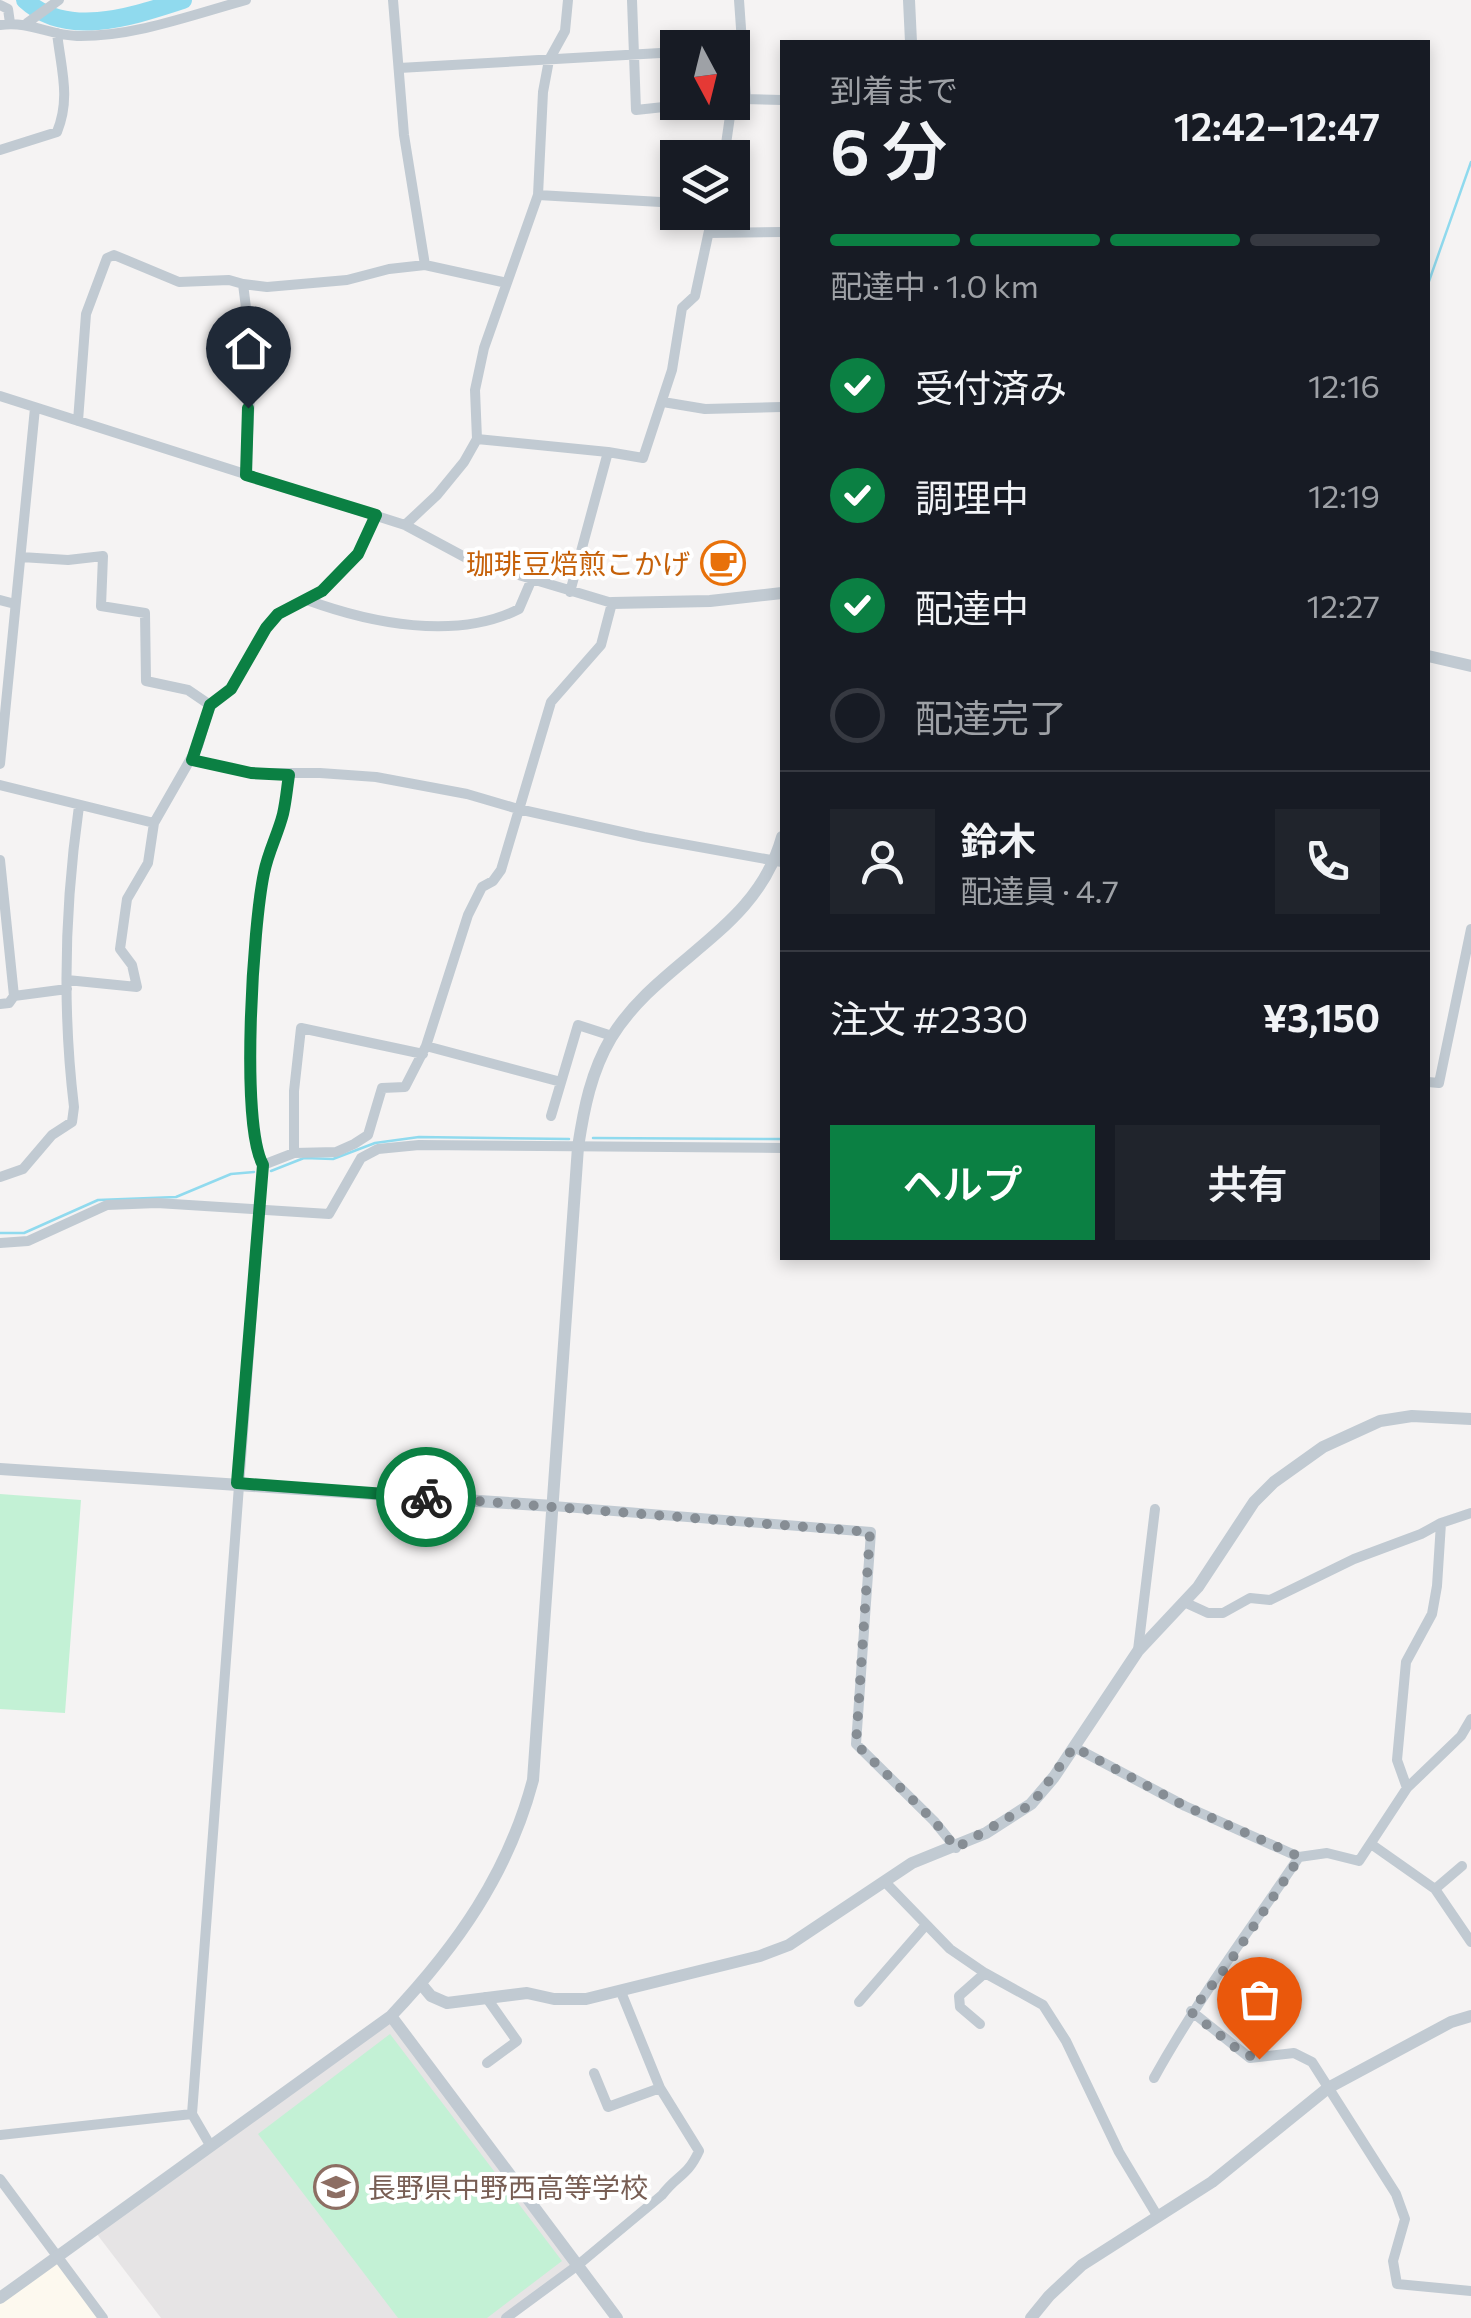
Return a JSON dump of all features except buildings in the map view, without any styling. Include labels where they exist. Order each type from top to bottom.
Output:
[{"type":"street","points":[[27,22],[59,0]]},
{"type":"street","points":[[0,6],[8,9],[5,24],[27,22],[56,34],[98,35],[246,0]]},
{"type":"street","points":[[393,0],[404,135],[425,265]]},
{"type":"street","points":[[405,524],[437,495],[477,439],[475,390],[484,348],[538,195],[543,92],[550,60],[565,31],[568,0]]},
{"type":"street","points":[[632,0],[636,110],[660,107]]},
{"type":"street","points":[[737,30],[738,0]]},
{"type":"street","points":[[909,0],[911,40]]},
{"type":"street","points":[[0,150],[56,132],[66,111],[66,87],[60,74],[56,34]]},
{"type":"street","points":[[399,68],[660,53]]},
{"type":"street","points":[[750,99],[780,100]]},
{"type":"street","points":[[538,195],[660,202]]},
{"type":"street","points":[[477,439],[642,458],[664,402],[682,308],[694,296],[710,230]]},
{"type":"street","points":[[709,233],[780,232]]},
{"type":"street","points":[[78,421],[86,314],[107,258],[114,256],[179,282],[229,280],[267,287],[347,280],[425,265],[507,283]]},
{"type":"street","points":[[243,284],[252,355],[246,475]]},
{"type":"street","points":[[0,396],[405,524],[472,561],[612,603],[780,593]]},
{"type":"street","points":[[664,402],[706,409],[780,407]]},
{"type":"street","points":[[0,764],[36,408]]},
{"type":"street","points":[[570,592],[608,452]]},
{"type":"street","points":[[14,996],[67,984],[137,987],[132,965],[120,948],[128,898],[148,863],[154,823],[192,760],[210,705],[231,689],[278,614],[322,591],[358,554],[376,515]]},
{"type":"street","points":[[22,558],[68,560],[103,556],[102,606],[145,613],[146,681],[188,690],[210,705]]},
{"type":"street","points":[[307,600],[345,614],[436,626],[458,625],[507,615],[520,608],[531,580]]},
{"type":"street","points":[[0,600],[16,604]]},
{"type":"street","points":[[263,1165],[294,1153],[336,1152],[368,1135],[382,1088],[404,1087],[425,1050],[468,915],[482,887],[493,881],[500,870],[550,702],[601,645],[612,603]]},
{"type":"street","points":[[1430,656],[1471,666]]},
{"type":"street","points":[[0,2298],[391,2016],[422,1984],[473,1918],[522,1822],[533,1780],[578,1147],[592,1076],[612,1036],[641,1000],[722,930],[779,861],[644,837],[467,794],[376,777],[320,772],[251,773],[192,760]]},
{"type":"street","points":[[210,2145],[192,2114],[263,1165],[256,1152],[250,1070],[252,1006],[264,872],[284,813],[289,775]]},
{"type":"street","points":[[0,785],[154,823]]},
{"type":"street","points":[[0,1177],[22,1170],[52,1134],[72,1122],[67,906],[80,806]]},
{"type":"street","points":[[0,860],[14,996],[9,1003],[0,1004]]},
{"type":"street","points":[[1430,1082],[1439,1083],[1471,929]]},
{"type":"street","points":[[551,1116],[578,1025],[612,1036]]},
{"type":"street","points":[[294,1153],[294,1091],[301,1028],[425,1050],[562,1082]]},
{"type":"street","points":[[0,1243],[28,1241],[107,1206],[157,1203],[329,1214],[361,1158],[378,1149],[420,1145],[780,1148]]},
{"type":"street","points":[[422,1984],[431,1996],[447,2003],[526,1993],[554,1999],[586,1999],[760,1956],[789,1945],[912,1863],[956,1848],[1032,1804],[1138,1652],[1184,1602],[1254,1502],[1274,1482],[1355,1430],[1395,1417],[1471,1419]]},
{"type":"street","points":[[0,1469],[237,1483],[870,1532],[856,1744],[956,1848]]},
{"type":"street","points":[[1138,1652],[1155,1508]]},
{"type":"street","points":[[1184,1602],[1208,1613],[1222,1613],[1250,1598],[1270,1600],[1354,1559],[1471,1512]]},
{"type":"street","points":[[1406,1788],[1397,1760],[1406,1662],[1432,1614],[1441,1522]]},
{"type":"street","points":[[1074,1747],[1185,1806],[1300,1857],[1327,1853],[1359,1861],[1406,1788],[1461,1736],[1471,1719]]},
{"type":"street","points":[[1371,1844],[1435,1890],[1471,1942]]},
{"type":"street","points":[[1154,2078],[1191,2012],[1300,1857]]},
{"type":"street","points":[[1435,1890],[1462,1866]]},
{"type":"street","points":[[886,1883],[950,1949],[984,1973],[1043,2005],[1066,2042],[1118,2152],[1158,2217]]},
{"type":"street","points":[[860,2002],[926,1926]]},
{"type":"street","points":[[980,2024],[960,2007],[960,1996],[984,1973]]},
{"type":"street","points":[[506,2318],[578,2265],[662,2195],[673,2181],[689,2172],[699,2151],[660,2088],[622,1992]]},
{"type":"street","points":[[486,1997],[517,2042]]},
{"type":"street","points":[[1191,2012],[1250,2058],[1294,2053],[1312,2062],[1396,2194],[1405,2219],[1393,2261],[1397,2284],[1471,2290]]},
{"type":"street","points":[[391,2016],[617,2318]]},
{"type":"street","points":[[1031,2318],[1074,2272],[1212,2182],[1328,2088],[1451,2022],[1471,2016]]},
{"type":"street","points":[[487,2063],[529,2033]]},
{"type":"street","points":[[594,2073],[608,2107],[660,2088]]},
{"type":"street","points":[[0,2135],[192,2114]]},
{"type":"street","points":[[0,2179],[103,2318]]},
{"type":"shaded area","name":"長野県中野西高等学校","points":[[391,2016],[578,2265],[506,2318],[161,2318],[93,2229]]},
{"type":"shaded area","points":[[57,2255],[101,2318],[0,2318],[0,2298]]},
{"type":"green space","points":[[0,1494],[81,1500],[65,1713],[0,1709]]},
{"type":"green space","points":[[390,2034],[562,2261],[487,2318],[398,2318],[258,2134]]},
{"type":"waterway","points":[[25,0],[42,12],[81,22],[124,17],[183,0]]},
{"type":"waterway","points":[[1430,278],[1471,162]]},
{"type":"waterway","points":[[271,1171],[304,1158],[333,1159],[375,1143],[419,1137],[569,1139]]},
{"type":"waterway","points":[[593,1138],[780,1139]]},
{"type":"waterway","points":[[0,1233],[24,1233],[98,1200],[176,1197],[231,1174],[254,1172]]},
{"type":"way so far","points":[[426,1497],[870,1532],[856,1744],[956,1848],[1032,1804],[1074,1747],[1121,1775],[1300,1857],[1191,2012],[1242,2053],[1259,2059]]},
{"type":"place","name":"珈琲豆焙煎こかげ","points":[[723,563]]},
{"type":"place","name":"長野県中野西高等学校","points":[[336,2187]]},
{"type":"route","points":[[248,408],[246,475],[376,515],[358,554],[322,591],[278,614],[266,628],[231,689],[210,705],[192,760],[251,773],[289,775],[284,813],[264,872],[252,1006],[250,1070],[256,1152],[263,1165],[237,1483],[426,1497]]}]
